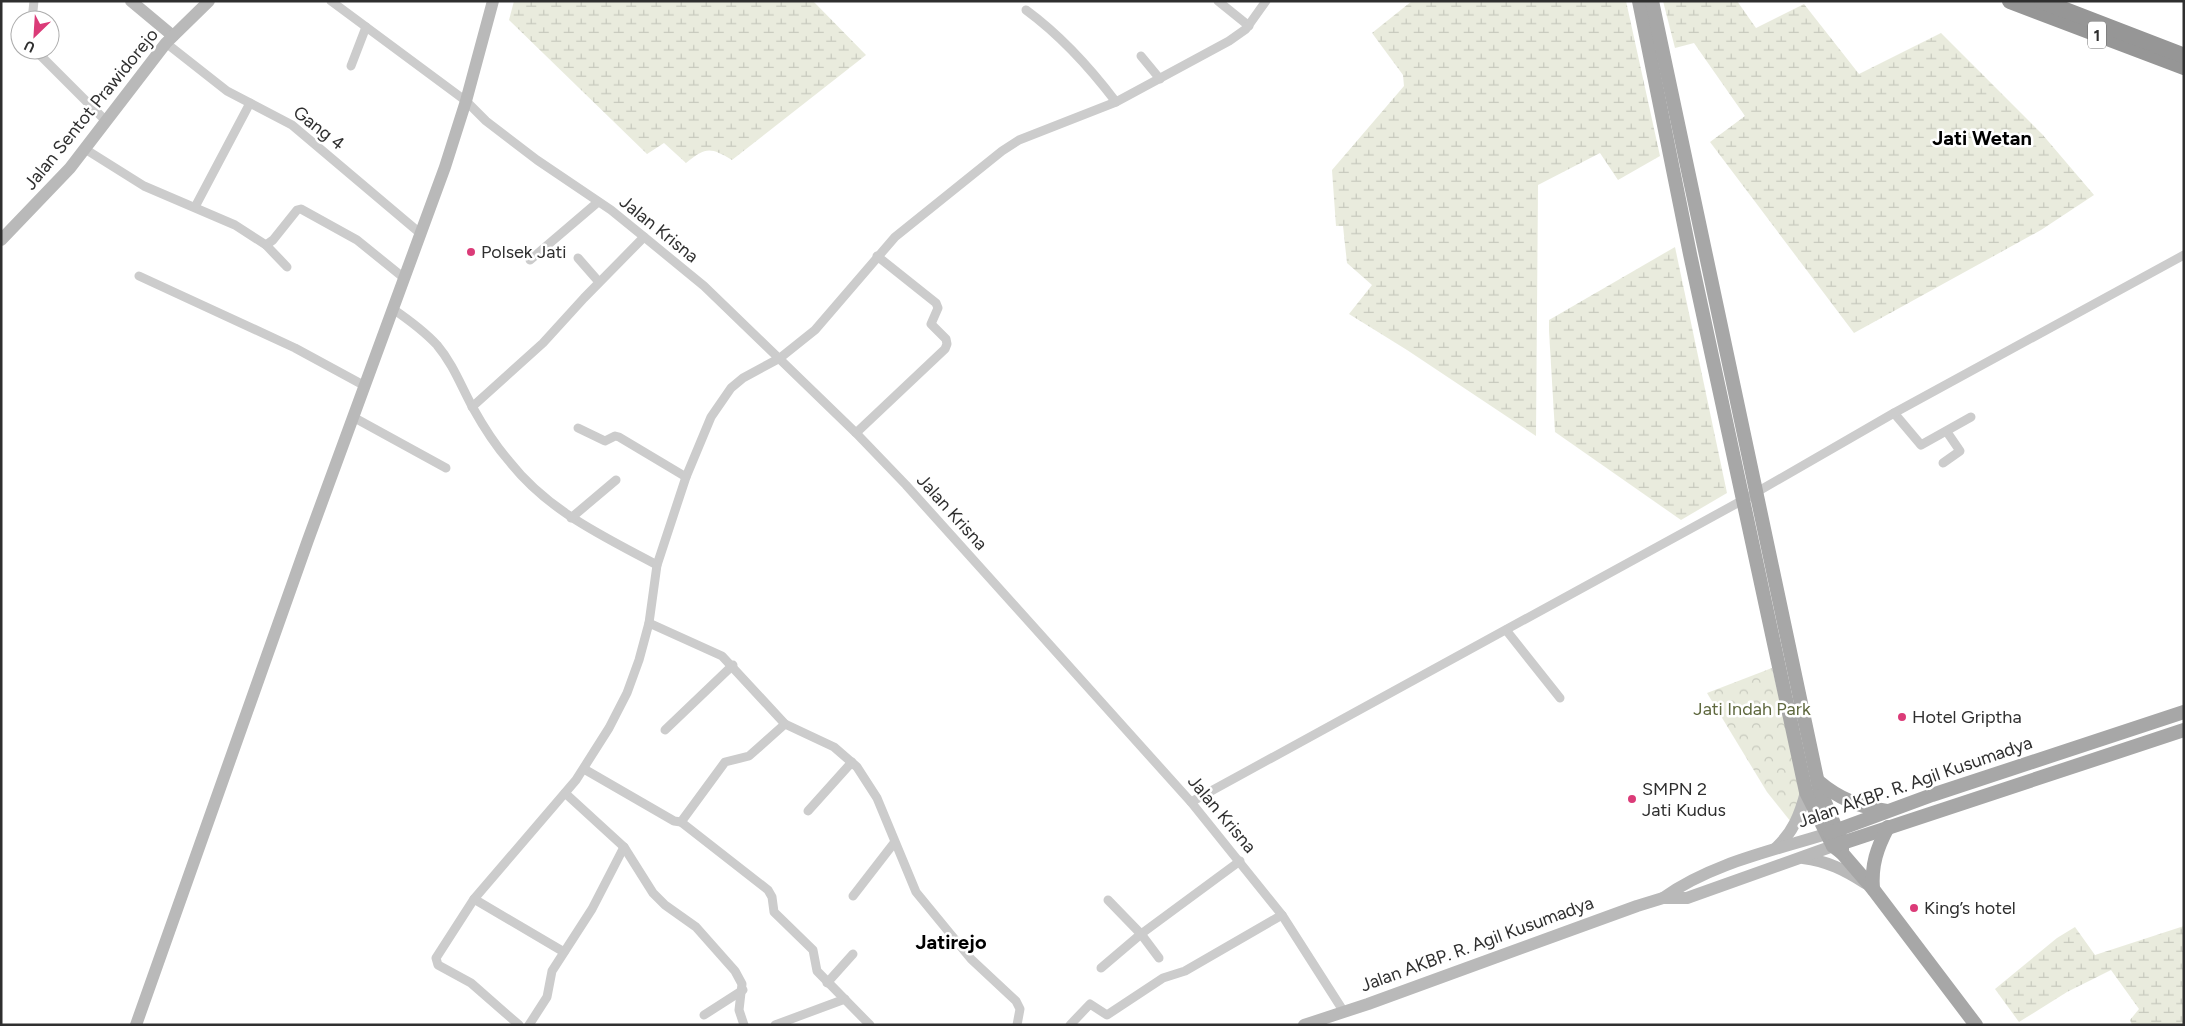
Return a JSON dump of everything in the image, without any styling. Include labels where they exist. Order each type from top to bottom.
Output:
[{"type":"highway","name":"1","points":[[2010,1],[2184,67]]},
{"type":"highway","name":"1","points":[[2042,1],[2184,56]]},
{"type":"main road","points":[[131,1],[170,40]]},
{"type":"main road","name":"Jalan Sentot Prawidorejo","points":[[1,240],[70,168],[170,40],[209,1]]},
{"type":"main road","points":[[136,1025],[353,417],[421,234],[466,101],[493,1]]},
{"type":"main road","points":[[1639,1],[1690,254],[1806,792],[1836,841],[1976,1025]]},
{"type":"main road","points":[[1652,1],[1818,781],[1836,841]]},
{"type":"main road","name":"Jalan AKBP. R. Agil Kusumadya","points":[[1663,898],[1687,898],[1802,858],[1836,841],[1887,811],[2184,712]]},
{"type":"main road","name":"Jalan AKBP. R. Agil Kusumadya","points":[[1304,1025],[1663,898],[1687,882],[1774,850],[1836,841],[1888,827],[2184,730]]},
{"type":"main road","points":[[1818,781],[1844,800],[1862,807],[1887,811]]},
{"type":"main road","points":[[1774,850],[1794,827],[1801,814],[1806,792]]},
{"type":"main road","points":[[1873,889],[1872,877],[1875,856],[1888,827]]},
{"type":"main road","points":[[1802,858],[1822,861],[1840,868],[1873,889]]},
{"type":"street","name":"Jalan Krisna","points":[[330,1],[466,101],[486,121],[537,160],[598,202],[704,286],[856,433],[906,485],[1191,802],[1282,915],[1344,1012]]},
{"type":"street","points":[[1218,1],[1249,26]]},
{"type":"street","points":[[519,1025],[477,988],[442,968],[436,962],[437,954],[474,899],[584,769],[609,728],[627,693],[639,660],[649,623],[657,565],[686,477],[705,430],[724,397],[743,378],[780,358],[822,323],[877,256],[904,228],[1002,150],[1019,140],[1116,102],[1229,41],[1249,26],[1266,1]]},
{"type":"street","points":[[1026,10],[1045,24],[1099,80],[1116,102]]},
{"type":"street","points":[[351,66],[366,28]]},
{"type":"street","name":"Gang 4","points":[[170,40],[227,91],[292,125],[421,234]]},
{"type":"street","points":[[1141,56],[1160,79]]},
{"type":"street","points":[[45,60],[106,121]]},
{"type":"street","points":[[195,207],[250,103]]},
{"type":"street","points":[[84,148],[137,182],[236,225],[266,245],[288,267]]},
{"type":"street","points":[[530,260],[598,202]]},
{"type":"street","points":[[266,245],[273,240],[297,210],[300,209],[357,240],[404,278]]},
{"type":"street","points":[[472,407],[543,343],[644,237]]},
{"type":"street","points":[[856,433],[945,349],[947,344],[946,339],[932,324],[938,308],[936,303],[877,256]]},
{"type":"street","points":[[1191,802],[1756,493],[1894,413],[2184,256]]},
{"type":"street","points":[[578,258],[600,282]]},
{"type":"street","points":[[139,276],[295,348],[365,386]]},
{"type":"street","points":[[393,309],[412,322],[437,345],[455,370],[472,407],[509,462],[534,490],[571,518],[657,565]]},
{"type":"street","points":[[1894,413],[1921,445],[1971,418]]},
{"type":"street","points":[[353,417],[446,468]]},
{"type":"street","points":[[578,428],[605,441],[615,436],[619,437],[686,477]]},
{"type":"street","points":[[1943,463],[1960,450],[1947,432]]},
{"type":"street","points":[[571,518],[616,480]]},
{"type":"street","points":[[649,623],[714,651],[733,665],[785,724],[828,744],[852,762],[872,787],[910,880],[924,902],[971,959],[1016,1001],[1020,1009],[1017,1025]]},
{"type":"street","points":[[1506,630],[1560,698]]},
{"type":"street","points":[[664,730],[733,665]]},
{"type":"street","points":[[681,822],[725,762],[749,756],[785,724]]},
{"type":"street","points":[[808,811],[852,762]]},
{"type":"street","points":[[584,769],[674,821],[681,822],[768,890],[771,893],[774,912],[809,945],[815,955],[817,971],[870,1025]]},
{"type":"street","points":[[565,793],[624,847],[653,892],[665,904],[696,927],[735,971],[742,984],[739,1010],[744,1025]]},
{"type":"street","points":[[852,896],[894,843]]},
{"type":"street","points":[[529,1025],[545,1003],[550,977],[592,909],[624,847]]},
{"type":"street","points":[[1101,968],[1141,934],[1240,861]]},
{"type":"street","points":[[474,899],[564,952]]},
{"type":"street","points":[[1108,900],[1141,934],[1159,958]]},
{"type":"street","points":[[1070,1025],[1090,1004],[1106,1015],[1162,978],[1185,971],[1282,915]]},
{"type":"street","points":[[828,982],[853,954]]},
{"type":"street","points":[[704,1015],[742,990]]},
{"type":"street","points":[[775,1025],[845,1000]]},
{"type":"green space","points":[[514,1],[813,1],[866,55],[732,160],[713,151],[708,151],[699,154],[686,163],[664,143],[647,154],[509,20]]},
{"type":"green space","points":[[1412,1],[1626,1],[1660,156],[1618,180],[1600,153],[1538,185],[1536,436],[1407,350],[1349,314],[1372,285],[1347,263],[1343,226],[1336,226],[1332,170],[1404,86],[1403,75],[1372,33]]},
{"type":"green space","points":[[1663,1],[1737,1],[1756,28],[1804,4],[1859,74],[1941,33],[2042,134],[2094,195],[2041,230],[1854,333],[1710,142],[1745,116],[1694,43],[1675,48]]},
{"type":"green space","points":[[1675,247],[1727,493],[1681,520],[1555,432],[1549,331],[1549,320]]},
{"type":"green space","name":"Jati Indah Park","points":[[1772,668],[1801,788],[1800,808],[1791,822],[1767,792],[1707,693]]},
{"type":"green space","points":[[2184,926],[2184,1025],[2132,1025],[2130,1020],[2139,1009],[2111,970],[2067,992],[2019,1022],[1995,989],[2057,938],[2075,927],[2095,955]]},
{"type":"place","name":"Polsek Jati","points":[[471,252]]},
{"type":"place","name":"Hotel Griptha","points":[[1902,717]]},
{"type":"place","name":"SMPN 2 Jati Kudus","points":[[1632,799]]},
{"type":"place","name":"King’s hotel","points":[[1914,908]]},
{"type":"district","name":"Jati Wetan","points":[[1982,138]]},
{"type":"district","name":"Jatirejo","points":[[951,942]]}]
